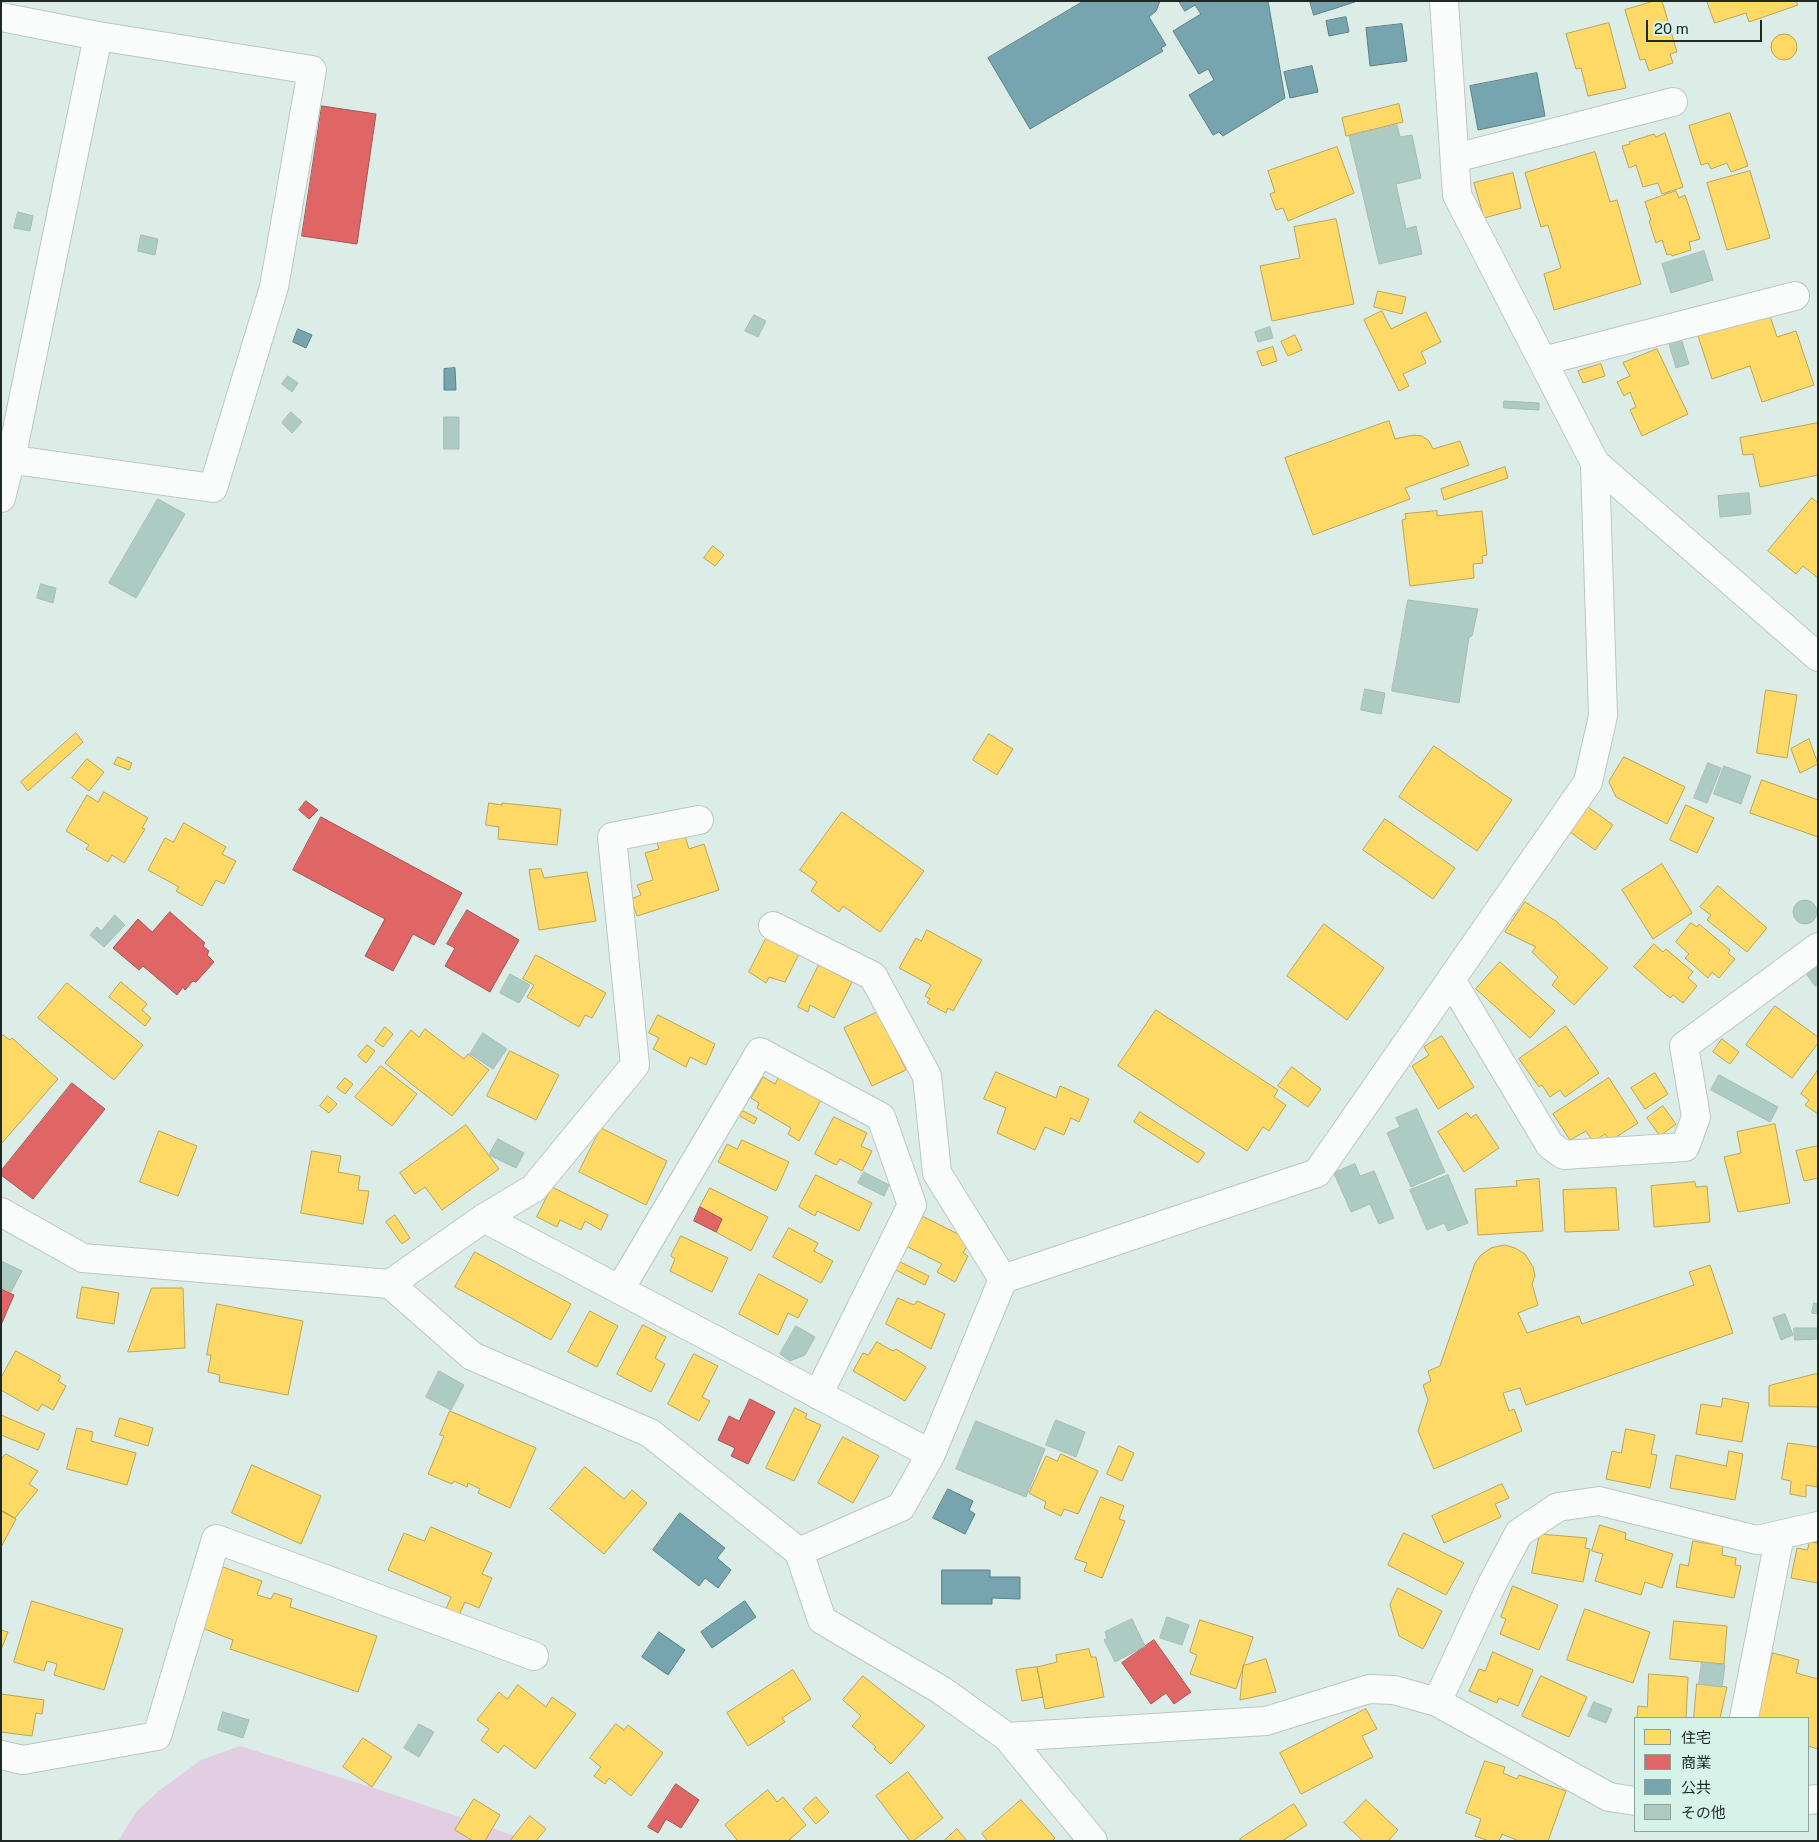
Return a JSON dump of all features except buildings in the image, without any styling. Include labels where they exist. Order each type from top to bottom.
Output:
[{"type":"street","points":[[1444,1],[1458,195],[1595,463],[1818,657]]},
{"type":"street","points":[[1,17],[98,36],[312,70],[274,287],[213,488],[6,458]]},
{"type":"street","points":[[1,498],[6,458],[98,36]]},
{"type":"street","points":[[1455,158],[1673,102]]},
{"type":"street","points":[[1542,361],[1795,296]]},
{"type":"street","points":[[799,1552],[901,1507],[932,1454],[1003,1279],[1317,1173],[1588,782],[1603,716],[1595,463]]},
{"type":"street","points":[[390,1284],[484,1218],[534,1188],[635,1065],[612,837],[699,820]]},
{"type":"street","points":[[773,926],[873,976],[926,1076],[937,1173],[1003,1279]]},
{"type":"street","points":[[1451,980],[1550,1145],[1564,1155],[1684,1147],[1696,1117],[1684,1046],[1818,947]]},
{"type":"street","points":[[620,1289],[760,1052],[881,1118],[912,1205],[818,1395]]},
{"type":"street","points":[[1,1212],[83,1258],[390,1284],[472,1356],[650,1433],[799,1552],[822,1620],[941,1690],[1007,1737],[1093,1841]]},
{"type":"street","points":[[484,1218],[932,1454]]},
{"type":"street","points":[[1437,1702],[1492,1584],[1519,1533],[1558,1507],[1599,1501],[1757,1540],[1818,1526]]},
{"type":"street","points":[[1744,1717],[1780,1535]]},
{"type":"street","points":[[1,1755],[23,1760],[157,1736],[216,1539],[534,1656]]},
{"type":"street","points":[[1007,1737],[1266,1721],[1369,1688],[1394,1690],[1437,1702],[1609,1798],[1634,1801]]},
{"type":"shaded area","points":[[240,1746],[377,1789],[530,1841],[118,1841],[137,1811],[160,1790],[201,1760]]}]
